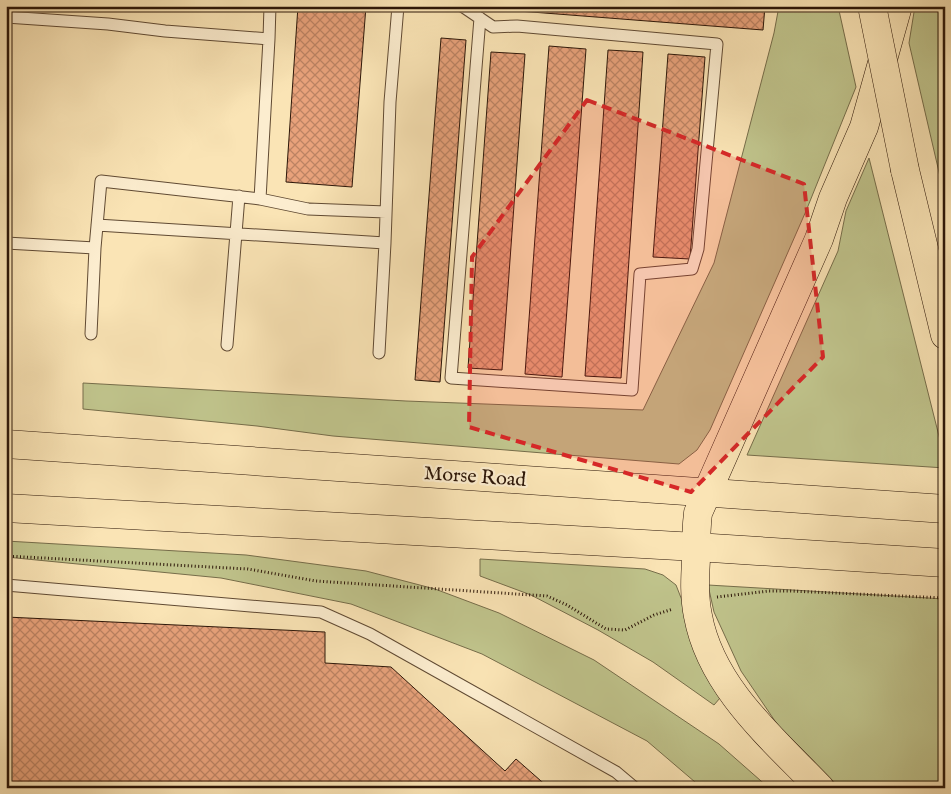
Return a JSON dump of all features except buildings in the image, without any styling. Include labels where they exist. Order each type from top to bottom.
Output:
[{"type":"main road","points":[[872,6],[905,170],[945,335]]},
{"type":"main road","points":[[820,788],[746,711],[714,663],[704,640],[696,601],[696,530],[698,514],[811,257],[833,198],[864,127],[898,6]]},
{"type":"main road","name":"Morse Road","points":[[6,444],[945,509]]},
{"type":"main road","points":[[6,508],[945,563]]},
{"type":"lane","points":[[260,198],[270,6]]},
{"type":"lane","points":[[379,353],[386,243],[390,102],[398,6]]},
{"type":"lane","points":[[462,6],[480,18],[493,27],[517,26],[717,44],[698,249],[692,269],[640,274],[632,390],[451,378],[480,18]]},
{"type":"lane","points":[[6,17],[108,24],[174,32],[269,39]]},
{"type":"lane","points":[[90,334],[94,248],[101,182],[260,198],[308,209],[386,212]]},
{"type":"lane","points":[[227,345],[239,196]]},
{"type":"lane","points":[[96,225],[386,243]]},
{"type":"lane","points":[[6,243],[94,248]]},
{"type":"lane","points":[[6,585],[321,612],[370,634],[616,772],[635,788]]},
{"type":"path","points":[[6,556],[248,568],[316,581],[546,596],[568,605],[606,629],[615,630],[625,630],[654,615],[696,601],[769,591],[791,590],[945,598]]},
{"type":"highlighted area","points":[[587,100],[804,184],[823,357],[691,492],[469,427],[472,257]]},
{"type":"green space","points":[[779,6],[838,6],[856,87],[806,211],[710,430],[697,450],[679,464],[333,436],[257,426],[83,409],[83,383],[406,401],[643,410],[714,263],[774,33]]},
{"type":"green space","points":[[915,6],[945,6],[945,198],[909,43]]},
{"type":"green space","points":[[869,158],[945,460],[945,468],[747,455],[838,251],[846,211]]},
{"type":"green space","points":[[6,541],[246,555],[366,571],[435,589],[499,613],[594,660],[719,744],[769,788],[702,788],[647,741],[482,654],[351,604],[221,578],[6,557]]},
{"type":"green space","points":[[480,559],[645,569],[663,575],[676,585],[720,698],[714,705],[653,662],[598,630],[531,595],[480,576]]},
{"type":"green space","points":[[708,585],[945,599],[945,788],[840,788],[777,724],[741,671],[714,612]]}]
